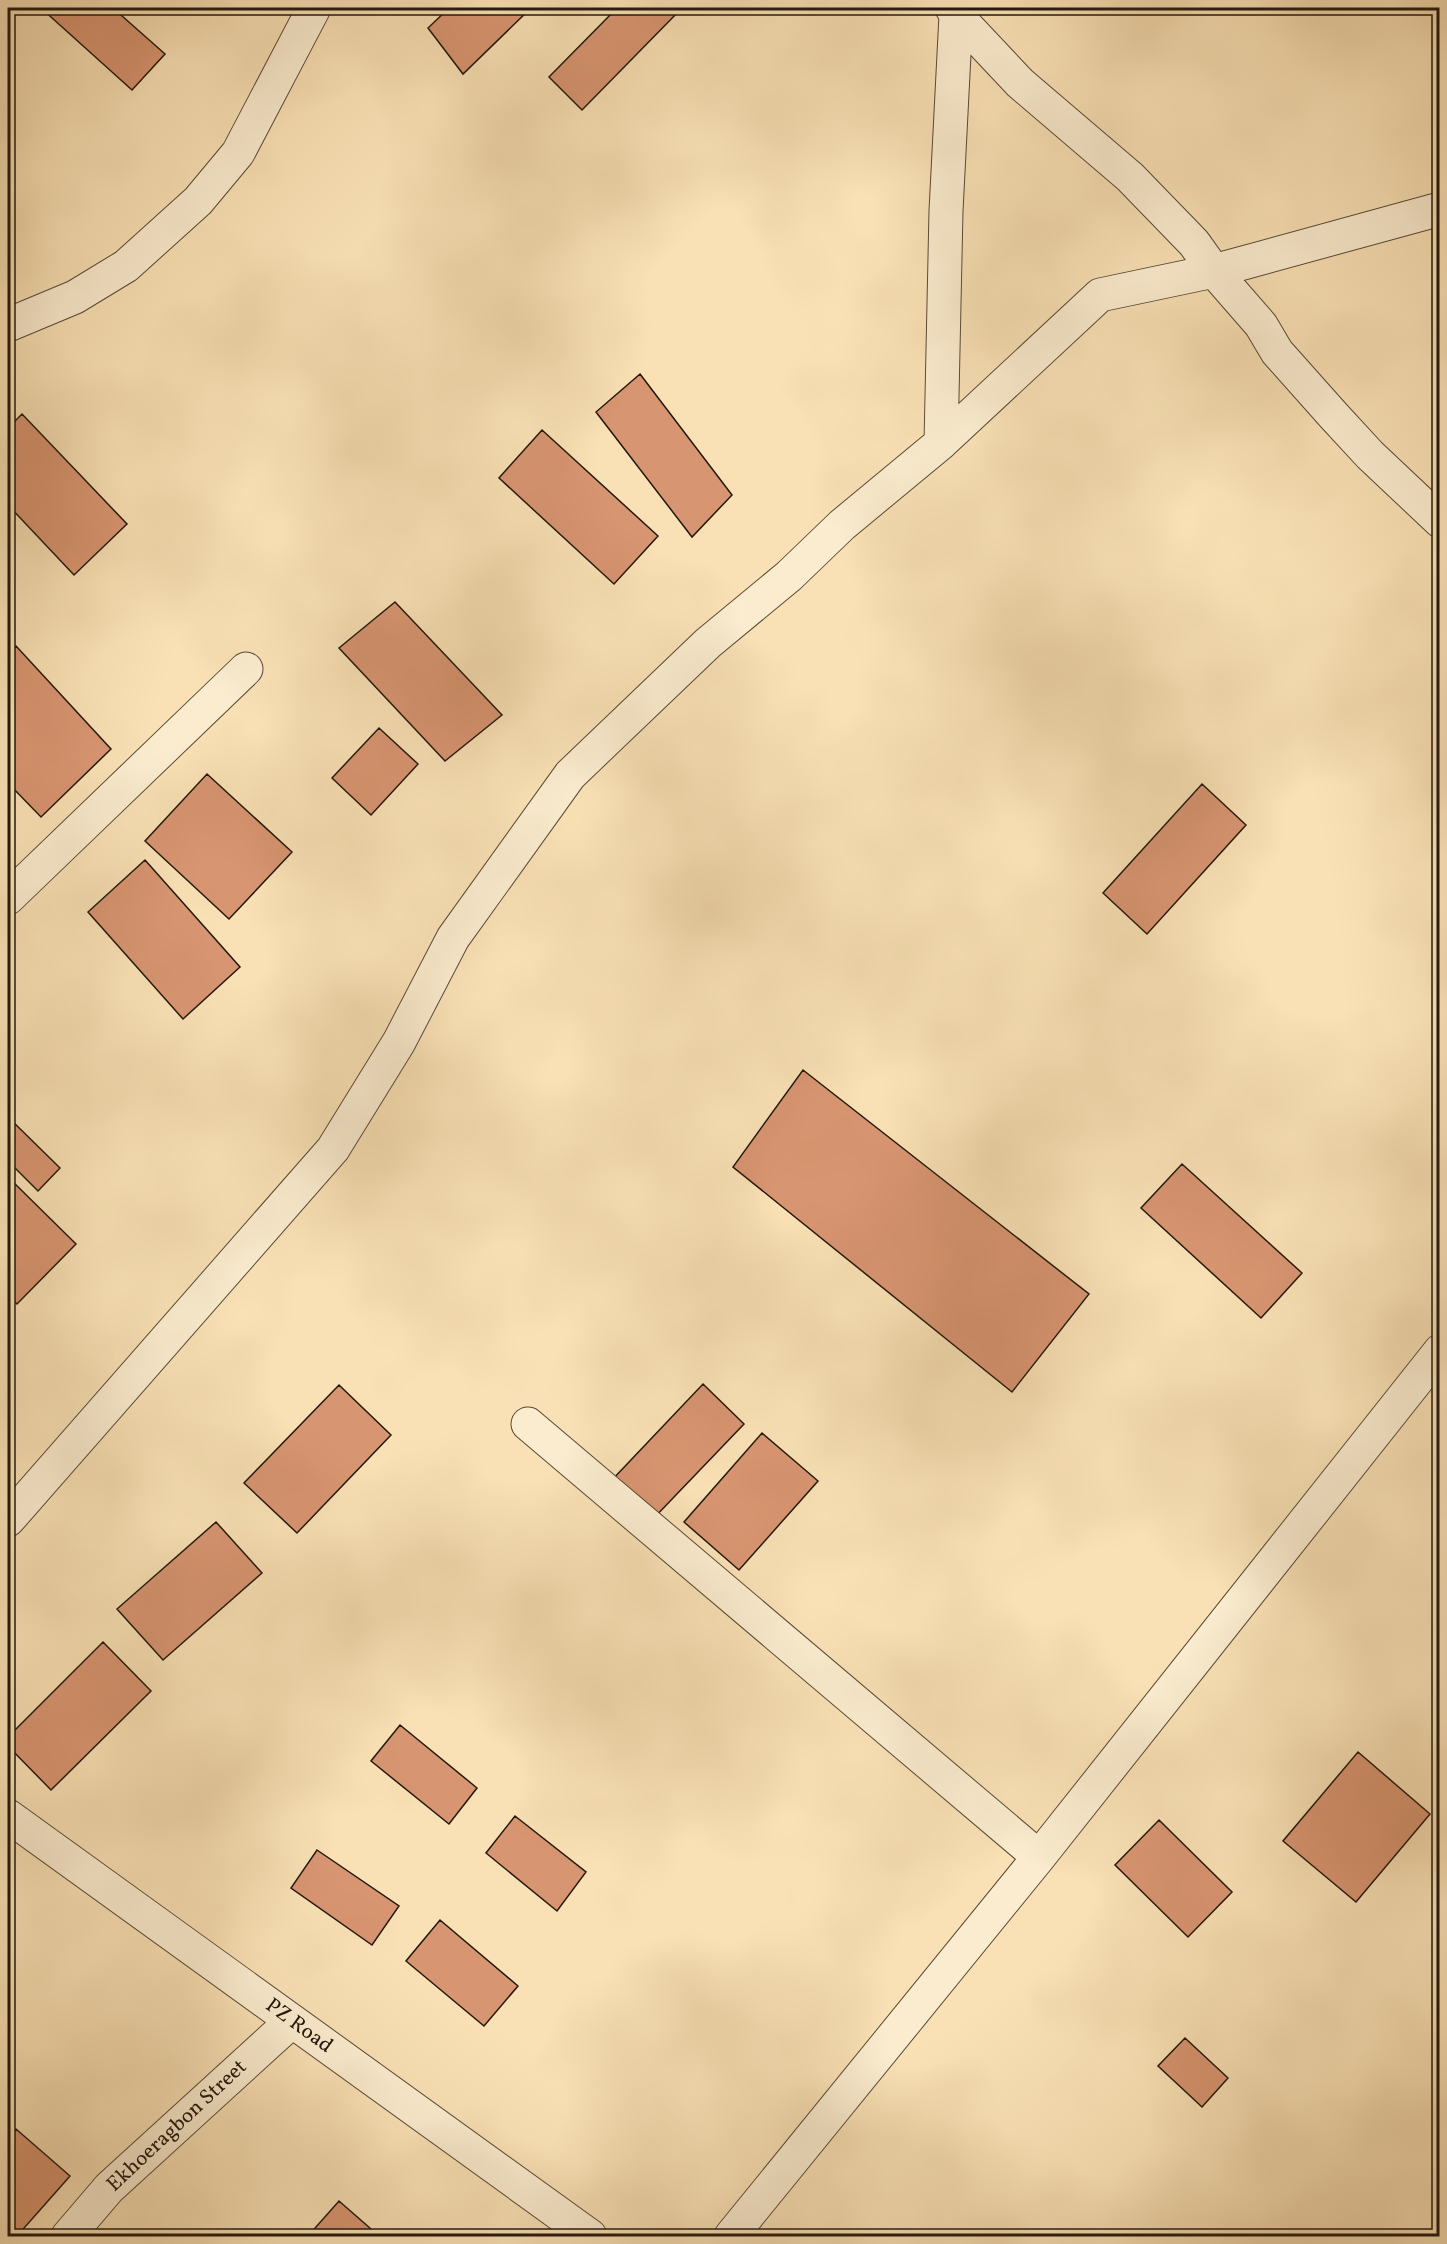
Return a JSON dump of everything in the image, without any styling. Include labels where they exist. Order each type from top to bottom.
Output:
[{"type":"street","points":[[8,325],[75,297],[126,266],[198,201],[238,153],[315,8]]},
{"type":"street","points":[[954,11],[1020,83],[1137,184],[1194,243],[1214,271],[1261,325],[1277,352],[1370,455],[1440,521]]},
{"type":"street","points":[[941,443],[946,211],[954,11]]},
{"type":"street","points":[[8,1520],[333,1149],[399,1042],[453,938],[570,775],[708,643],[789,576],[842,525],[941,443],[1100,296],[1214,271],[1440,209]]},
{"type":"street","points":[[8,898],[246,669]]},
{"type":"street","points":[[731,2236],[1039,1857],[1440,1351]]},
{"type":"street","points":[[528,1424],[1039,1857]]},
{"type":"street","name":"PZ Road","points":[[8,1816],[588,2236]]},
{"type":"street","name":"Ekhoeragbon Street","points":[[68,2236],[109,2188],[292,2021]]},
{"type":"building","points":[[41,8],[113,8],[165,54],[132,90]]},
{"type":"building","points":[[449,8],[531,8],[463,74],[428,28]]},
{"type":"building","points":[[617,8],[682,8],[582,110],[549,77]]},
{"type":"building","points":[[640,374],[732,495],[692,537],[596,412]]},
{"type":"building","points":[[22,414],[127,524],[74,575],[8,505],[8,428]]},
{"type":"building","points":[[542,430],[658,536],[614,584],[499,478]]},
{"type":"building","points":[[395,602],[502,715],[445,761],[339,648]]},
{"type":"building","points":[[16,646],[111,749],[41,817],[8,783],[8,654]]},
{"type":"building","points":[[379,728],[418,764],[371,815],[332,778]]},
{"type":"building","points":[[207,774],[292,852],[229,919],[145,841]]},
{"type":"building","points":[[1202,784],[1246,825],[1147,934],[1103,893]]},
{"type":"building","points":[[145,860],[240,967],[183,1019],[88,912]]},
{"type":"building","points":[[803,1070],[1089,1294],[1012,1392],[733,1167]]},
{"type":"building","points":[[8,1117],[60,1168],[38,1191],[8,1161]]},
{"type":"building","points":[[1182,1164],[1302,1273],[1261,1318],[1141,1208]]},
{"type":"building","points":[[8,1177],[76,1244],[17,1304],[8,1295]]},
{"type":"building","points":[[703,1384],[744,1424],[652,1520],[611,1481]]},
{"type":"building","points":[[339,1385],[391,1435],[297,1533],[244,1483]]},
{"type":"building","points":[[762,1433],[818,1481],[739,1570],[684,1522]]},
{"type":"building","points":[[216,1522],[262,1573],[163,1660],[117,1609]]},
{"type":"building","points":[[103,1642],[151,1691],[51,1790],[8,1746],[8,1737]]},
{"type":"building","points":[[400,1725],[477,1788],[449,1824],[371,1761]]},
{"type":"building","points":[[1358,1752],[1430,1814],[1356,1902],[1283,1841]]},
{"type":"building","points":[[515,1816],[586,1872],[557,1911],[486,1853]]},
{"type":"building","points":[[1159,1820],[1232,1892],[1188,1937],[1115,1865]]},
{"type":"building","points":[[317,1850],[399,1906],[372,1945],[291,1888]]},
{"type":"building","points":[[440,1920],[518,1986],[484,2026],[406,1961]]},
{"type":"building","points":[[1185,2038],[1228,2078],[1202,2107],[1158,2066]]},
{"type":"building","points":[[16,2129],[70,2176],[17,2236],[8,2236],[8,2138]]},
{"type":"building","points":[[339,2201],[379,2236],[308,2236]]}]
